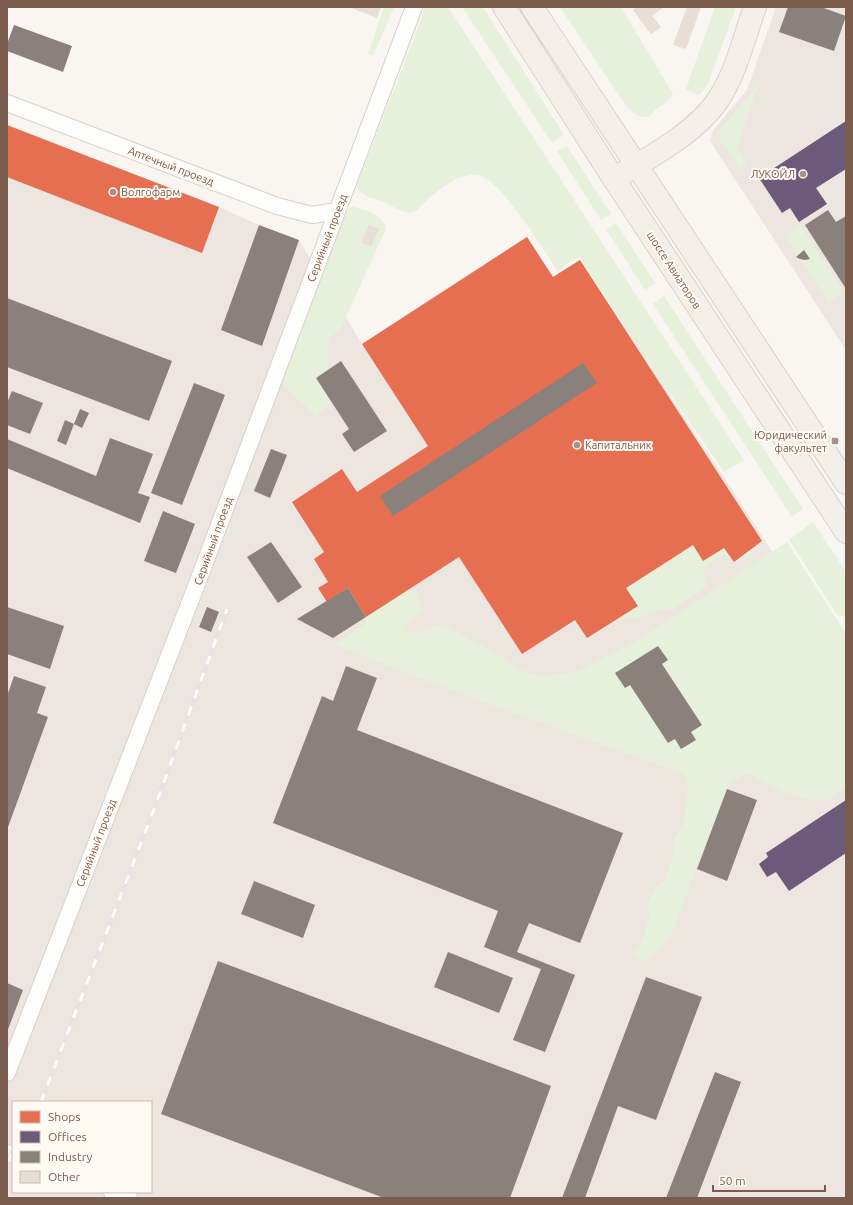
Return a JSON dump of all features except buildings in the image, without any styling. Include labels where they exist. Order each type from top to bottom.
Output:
[{"type":"main road","name":"шоссе Авиаторов","points":[[504,7],[614,179],[846,532]]},
{"type":"main road","points":[[532,7],[846,483]]},
{"type":"main road","points":[[614,179],[680,137],[699,122],[718,100],[732,74],[755,7]]},
{"type":"street","name":"Серийный проезд","points":[[7,1073],[195,590],[336,211],[414,7]]},
{"type":"street","name":"Аптечный проезд","points":[[7,104],[277,206],[312,216],[336,211]]},
{"type":"street","points":[[115,1193],[128,1198]]},
{"type":"shaded area","points":[[776,7],[846,7],[846,350],[710,141],[713,130],[747,90]]},
{"type":"shaded area","points":[[7,125],[219,207],[259,225],[299,240],[362,344],[527,237],[553,277],[579,260],[723,476],[846,665],[846,1198],[7,1198]]},
{"type":"green space","points":[[384,7],[394,7],[373,56],[368,54]]},
{"type":"green space","points":[[425,7],[448,7],[744,460],[724,472],[635,343],[580,257],[572,260],[558,272],[511,204],[490,181],[481,176],[474,175],[459,178],[438,191],[413,212],[401,210],[369,197],[359,191],[357,184]]},
{"type":"green space","points":[[462,7],[483,7],[564,135],[552,143]]},
{"type":"green space","points":[[560,7],[621,7],[673,94],[650,116],[642,117],[634,114],[625,104]]},
{"type":"green space","points":[[715,7],[736,7],[709,81],[705,89],[699,95],[686,89]]},
{"type":"green space","points":[[759,83],[737,148],[747,165],[740,169],[716,134]]},
{"type":"green space","points":[[567,146],[611,214],[601,220],[557,151]]},
{"type":"green space","points":[[351,207],[366,210],[377,216],[384,223],[385,232],[341,328],[331,337],[328,347],[328,369],[316,378],[333,404],[328,405],[316,416],[284,385],[281,376],[346,213]]},
{"type":"green space","points":[[616,223],[655,283],[645,290],[606,229]]},
{"type":"green space","points":[[801,226],[844,292],[828,302],[785,236]]},
{"type":"green space","points":[[664,296],[803,509],[792,517],[653,304]]},
{"type":"green space","points":[[813,522],[846,572],[846,616],[838,616],[789,540]]},
{"type":"green space","points":[[763,541],[747,557],[734,562]]},
{"type":"green space","points":[[787,542],[846,634],[846,786],[831,798],[820,801],[810,800],[787,793],[747,773],[729,783],[671,936],[653,955],[643,962],[633,955],[643,939],[650,914],[647,904],[656,886],[664,882],[673,856],[673,840],[683,824],[688,789],[684,774],[491,705],[334,645],[365,625],[366,617],[409,589],[417,596],[423,611],[404,625],[405,630],[418,633],[442,624],[496,653],[519,669],[543,677],[578,671],[639,640]]},
{"type":"green space","points":[[693,545],[703,561],[724,548],[734,562],[724,554],[703,569],[707,586],[675,608],[657,611],[635,619],[619,618],[638,606],[626,588]]},
{"type":"railway","points":[[41,1101],[153,812],[227,609]]},
{"type":"railway","points":[[7,1162],[12,1154]]},
{"type":"place","name":"ЛУКОЙЛ","points":[[803,174]]},
{"type":"place","name":"Волгофарм","points":[[113,192]]},
{"type":"place","name":"Юридический факультет","points":[[835,441]]},
{"type":"place","name":"Капитальник","points":[[577,445]]}]
